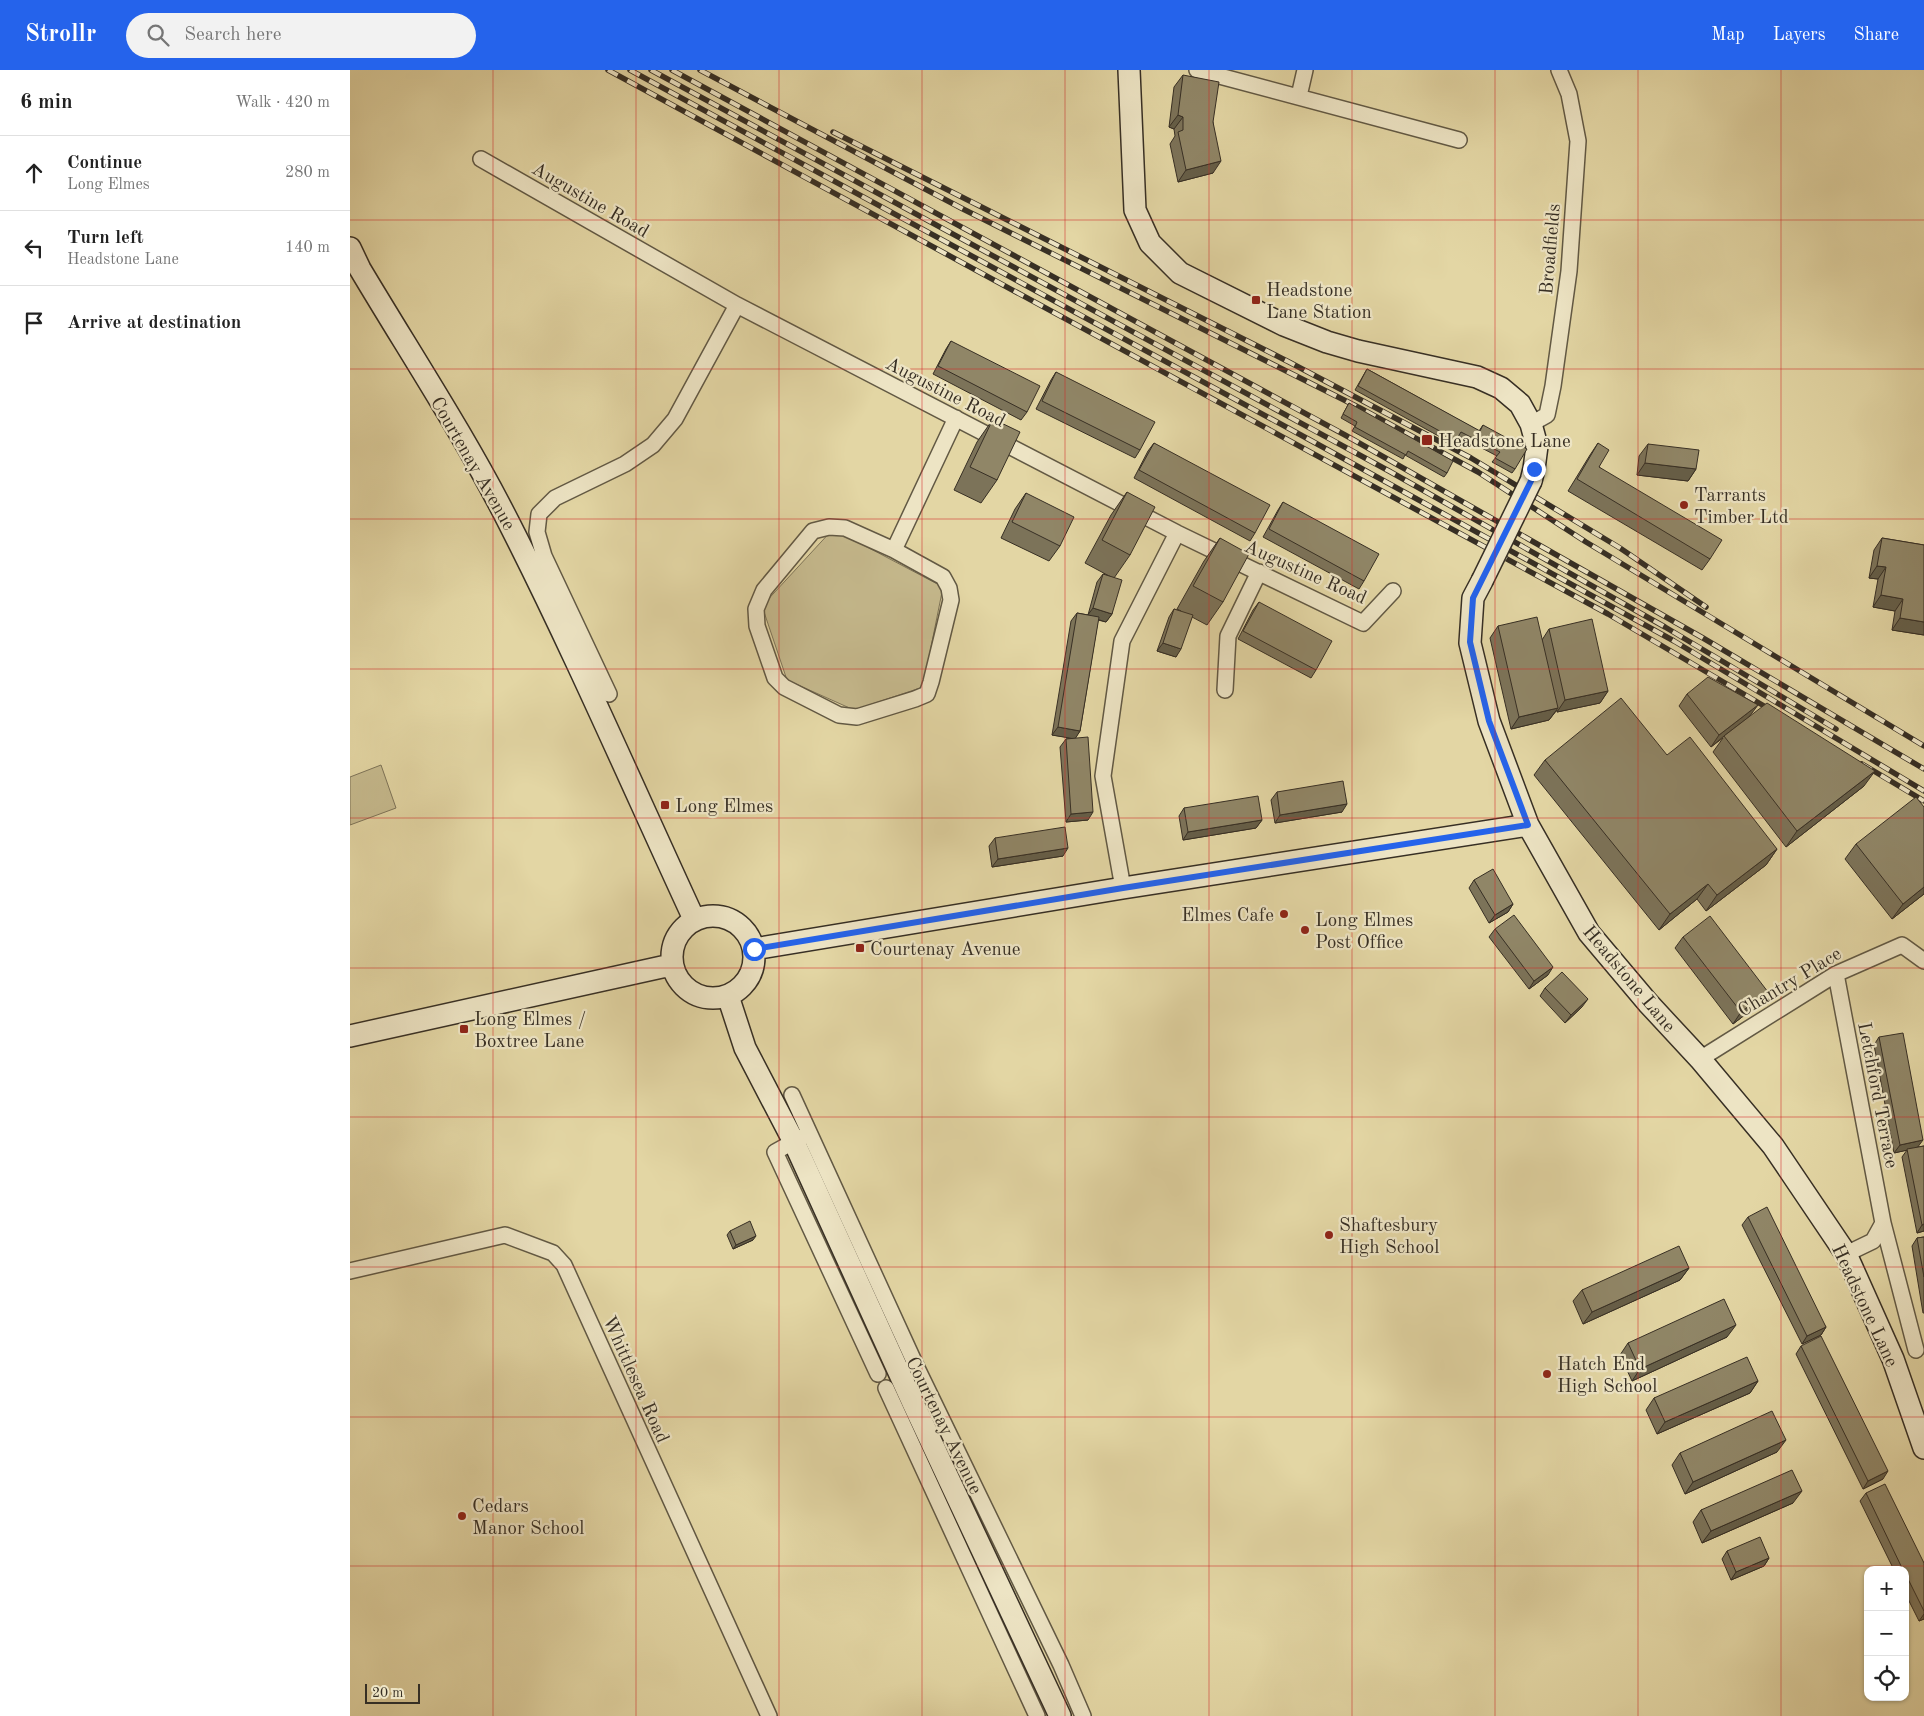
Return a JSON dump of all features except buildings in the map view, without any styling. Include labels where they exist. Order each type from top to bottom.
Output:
[{"type":"street","name":"Headstone Lane","points":[[1129,70],[1135,210],[1150,242],[1180,273],[1284,325],[1327,342],[1358,351],[1477,376],[1501,388],[1520,404],[1531,424],[1537,446],[1534,469],[1531,481],[1473,598],[1470,642],[1489,721],[1528,825],[1589,933],[1648,1003],[1700,1059],[1773,1146],[1846,1254],[1893,1359],[1924,1448]]},
{"type":"street","points":[[1197,70],[1459,140]]},
{"type":"street","points":[[1300,96],[1305,70]]},
{"type":"street","name":"Broadfields","points":[[1531,424],[1547,415],[1553,386],[1569,272],[1578,141],[1569,94],[1560,70]]},
{"type":"street","name":"Augustine Road","points":[[481,159],[737,306],[1177,533],[1363,623],[1393,591]]},
{"type":"street","name":"Courtenay Avenue","points":[[350,248],[360,269],[537,560],[593,680],[694,919]]},
{"type":"street","points":[[537,560],[539,514],[555,498],[625,464],[653,445],[675,419],[737,306]]},
{"type":"street","points":[[894,550],[956,418]]},
{"type":"street","points":[[829,527],[845,528],[894,550],[943,577],[949,588],[950,600],[927,694],[915,700],[857,717],[849,717],[839,715],[784,687],[776,678],[757,626],[756,609],[764,590],[813,531],[829,527]]},
{"type":"street","points":[[1123,888],[1102,776],[1122,641],[1177,533]]},
{"type":"street","points":[[1225,690],[1228,636],[1259,572]]},
{"type":"street","name":"Courtenay Avenue","points":[[593,680],[609,694]]},
{"type":"street","points":[[754,949],[1123,888],[1528,825]]},
{"type":"street","points":[[714,915],[728,917],[740,925],[749,936],[754,949],[754,963],[749,977],[740,988],[728,996],[715,998],[701,997],[689,991],[680,982],[671,964],[671,954],[675,938],[685,925],[694,919],[714,915]]},
{"type":"street","name":"Chantry Place","points":[[1700,1059],[1836,974],[1902,945],[1924,961]]},
{"type":"street","points":[[350,1036],[671,964]]},
{"type":"street","name":"Letchford Terrace","points":[[1836,974],[1883,1223],[1920,1349]]},
{"type":"street","name":"Courtenay Avenue","points":[[728,996],[745,1048],[801,1138],[902,1378],[1061,1665],[1083,1716]]},
{"type":"street","name":"Courtenay Avenue","points":[[792,1095],[801,1138],[875,1343],[878,1374]]},
{"type":"street","points":[[1846,1254],[1873,1241],[1883,1223]]},
{"type":"street","name":"Whittlesea Road","points":[[350,1271],[505,1235],[553,1253],[564,1265],[769,1716]]},
{"type":"street","name":"Courtenay Avenue","points":[[875,1343],[902,1378],[905,1408],[1037,1716]]},
{"type":"street","points":[[1893,1359],[1920,1349]]},
{"type":"street","name":"Courtenay Avenue","points":[[905,1408],[1041,1674],[1060,1716]]},
{"type":"street","points":[[1041,1674],[1061,1665]]},
{"type":"shaded area","points":[[833,529],[943,587],[923,687],[854,710],[787,680],[762,606]]},
{"type":"shaded area","points":[[381,765],[396,808],[350,825],[350,777]]},
{"type":"railway","points":[[608,70],[1608,614],[1776,713]]},
{"type":"railway","points":[[630,70],[1310,440],[1674,641],[1924,791]]},
{"type":"railway","points":[[651,70],[1389,471],[1665,627],[1836,729]]},
{"type":"railway","points":[[672,70],[1345,435],[1703,638],[1924,769]]},
{"type":"railway","points":[[700,70],[963,209],[1360,408],[1478,472],[1586,542],[1924,746]]},
{"type":"railway","points":[[833,132],[1289,362],[1471,458],[1620,548],[1706,607]]},
{"type":"railway","points":[[1862,764],[1924,801]]},
{"type":"place","name":"Headstone Lane Station","points":[[1256,300]]},
{"type":"place","name":"Headstone Lane","points":[[1427,440]]},
{"type":"place","name":"Tarrants Timber Ltd","points":[[1684,505]]},
{"type":"place","name":"Long Elmes","points":[[665,805]]},
{"type":"place","name":"Elmes Cafe","points":[[1284,914]]},
{"type":"place","name":"Long Elmes Post Office","points":[[1305,930]]},
{"type":"place","name":"Courtenay Avenue","points":[[860,948]]},
{"type":"place","name":"Long Elmes / Boxtree Lane","points":[[464,1029]]},
{"type":"place","name":"Shaftesbury High School","points":[[1329,1235]]},
{"type":"place","name":"Hatch End High School","points":[[1547,1374]]},
{"type":"place","name":"Cedars Manor School","points":[[462,1516]]},
{"type":"route","points":[[754,949],[1123,888],[1393,848],[1528,825],[1489,721],[1470,642],[1473,598],[1531,481],[1534,469]]}]
